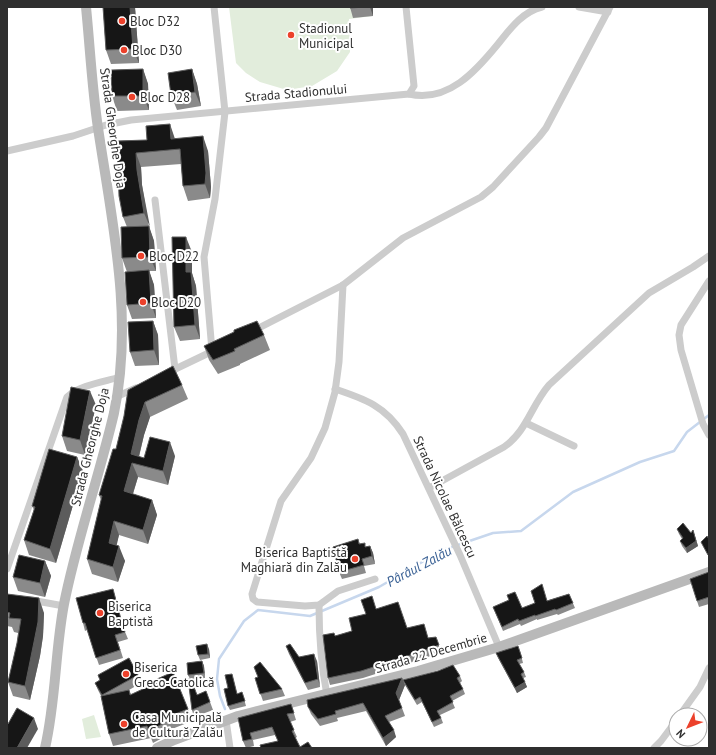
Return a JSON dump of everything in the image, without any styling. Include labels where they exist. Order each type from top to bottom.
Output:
[{"type":"main road","name":"Strada Gheorghe Doja","points":[[45,748],[52,709],[64,606],[74,560],[108,439],[118,396],[120,377],[122,318],[117,247],[98,127],[86,7]]},
{"type":"main road","name":"Strada 22 Decembrie","points":[[157,748],[226,720],[418,671],[499,647],[709,572]]},
{"type":"street","points":[[162,375],[216,350],[204,257],[215,199],[225,112],[214,7]]},
{"type":"street","points":[[406,7],[414,86],[409,94]]},
{"type":"street","name":"Strada Stadionului","points":[[7,151],[73,136],[98,127],[131,120],[409,94],[417,96],[434,94],[445,91],[460,83],[486,58],[515,23],[535,9],[542,7]]},
{"type":"street","points":[[247,334],[343,285],[403,238],[480,197],[493,187],[539,137],[609,10],[579,7]]},
{"type":"street","points":[[155,200],[175,369]]},
{"type":"street","points":[[429,488],[504,447],[513,440],[520,433],[543,393],[549,386],[649,293],[709,256]]},
{"type":"street","points":[[709,281],[681,326],[679,335],[681,350],[703,424],[709,435]]},
{"type":"street","points":[[343,285],[339,362],[335,389],[326,428],[314,452],[281,501],[252,594],[252,599],[256,602],[305,606],[319,605],[338,591],[375,579]]},
{"type":"street","points":[[7,569],[67,397],[72,392],[82,388],[120,377]]},
{"type":"street","points":[[118,396],[143,384]]},
{"type":"street","name":"Strada Nicolae Bălcescu","points":[[335,389],[364,398],[386,413],[403,434],[460,555],[499,647]]},
{"type":"street","points":[[526,423],[574,446]]},
{"type":"street","points":[[21,598],[64,606]]},
{"type":"street","points":[[319,605],[322,664],[327,695]]},
{"type":"street","points":[[686,707],[700,686],[709,668]]},
{"type":"street","points":[[226,720],[230,748]]},
{"type":"street","points":[[654,748],[668,732]]},
{"type":"green space","name":"Stadionul Municipal","points":[[229,7],[373,7],[373,16],[349,19],[350,52],[337,71],[312,86],[287,90],[260,82],[246,73],[236,63]]},
{"type":"green space","points":[[94,715],[101,737],[86,739],[82,719]]},
{"type":"building","points":[[103,7],[130,7],[133,49],[106,50]]},
{"type":"building","points":[[143,69],[143,96],[112,96],[111,70]]},
{"type":"building","points":[[192,69],[195,92],[171,95],[168,73]]},
{"type":"building","points":[[170,124],[171,139],[203,136],[206,173],[205,184],[183,186],[180,149],[136,153],[137,170],[144,213],[123,217],[119,196],[117,141],[147,140],[146,126]]},
{"type":"building","points":[[149,226],[150,257],[122,258],[121,227]]},
{"type":"building","points":[[172,237],[186,237],[186,272],[191,272],[195,325],[174,327]]},
{"type":"building","points":[[149,270],[151,303],[127,305],[125,272]]},
{"type":"building","points":[[153,321],[154,350],[130,352],[128,322]]},
{"type":"building","points":[[257,321],[264,335],[234,349],[235,351],[213,360],[204,346],[234,332],[234,330]]},
{"type":"building","points":[[173,366],[182,385],[145,402],[131,454],[144,458],[150,437],[170,442],[163,471],[132,463],[124,491],[152,500],[143,530],[114,521],[109,543],[119,546],[113,567],[87,559],[102,496],[99,495],[113,449],[116,449],[124,416],[128,390]]},
{"type":"building","points":[[71,387],[90,391],[80,440],[62,436]]},
{"type":"building","points":[[49,449],[77,457],[50,549],[24,540],[35,507],[32,506]]},
{"type":"building","points":[[683,523],[691,533],[693,530],[696,541],[686,548],[680,541],[683,538],[677,529]]},
{"type":"building","points":[[707,536],[709,539],[708,555],[701,542]]},
{"type":"building","name":"Biserica Baptistă Maghiară din Zalău","points":[[358,539],[359,544],[365,543],[365,547],[370,546],[372,556],[362,559],[364,565],[339,572],[333,547]]},
{"type":"building","points":[[19,555],[45,561],[40,583],[13,577]]},
{"type":"building","points":[[709,572],[709,597],[697,601],[690,579]]},
{"type":"building","points":[[542,584],[547,601],[569,594],[573,603],[556,610],[555,609],[519,621],[518,619],[502,627],[493,607],[509,600],[507,595],[515,592],[522,608],[535,603],[531,591]]},
{"type":"building","points":[[113,589],[125,632],[115,635],[120,650],[96,658],[85,623],[83,623],[76,598]]},
{"type":"building","points":[[7,594],[39,598],[38,622],[25,686],[8,682],[21,619],[9,618],[10,613],[7,612]]},
{"type":"building","points":[[372,596],[376,609],[398,602],[407,628],[424,624],[428,638],[436,637],[439,645],[361,671],[328,678],[323,635],[334,633],[335,636],[352,631],[349,618],[366,614],[361,600]]},
{"type":"building","points":[[207,644],[208,654],[198,655],[196,646]]},
{"type":"building","points":[[290,644],[299,657],[314,654],[318,679],[305,683],[286,646]]},
{"type":"building","points":[[518,646],[522,658],[517,660],[524,672],[521,674],[525,682],[515,688],[496,653]]},
{"type":"building","points":[[129,658],[138,675],[102,695],[95,683],[100,680],[98,675]]},
{"type":"building","points":[[202,661],[204,673],[188,675],[187,663]]},
{"type":"building","points":[[260,662],[282,689],[260,694],[255,678],[258,677],[254,667]]},
{"type":"building","points":[[453,665],[460,676],[457,678],[463,689],[450,696],[453,702],[437,711],[441,718],[432,722],[420,697],[415,700],[403,680],[438,671]]},
{"type":"building","points":[[173,672],[188,709],[162,719],[164,723],[149,731],[147,726],[109,734],[101,696],[129,690],[130,695],[158,682],[157,679]]},
{"type":"building","points":[[232,674],[237,694],[242,692],[245,701],[228,706],[224,689],[228,688],[225,675]]},
{"type":"building","points":[[402,678],[396,693],[402,708],[385,716],[394,730],[383,738],[363,703],[335,711],[336,714],[318,719],[308,707],[307,700]]},
{"type":"building","points":[[188,679],[191,679],[197,695],[206,691],[210,702],[192,710]]},
{"type":"building","points":[[291,704],[294,713],[287,714],[294,730],[292,731],[300,747],[308,742],[312,748],[261,748],[260,745],[278,741],[272,727],[250,733],[252,739],[243,741],[238,718]]},
{"type":"building","points":[[17,708],[34,718],[17,748],[7,748],[7,724]]},
{"type":"waterway","name":"Pârâul Zalău","points":[[225,709],[220,696],[217,679],[219,659],[244,621],[258,610],[310,616],[379,587],[443,550],[493,533],[521,531],[573,492],[640,462],[674,451],[687,432],[709,415]]},
{"type":"place","name":"Bloc D32","points":[[122,21]]},
{"type":"place","name":"Stadionul Municipal","points":[[291,35]]},
{"type":"place","name":"Bloc D30","points":[[124,50]]},
{"type":"place","name":"Bloc D28","points":[[132,97]]},
{"type":"place","name":"Bloc D22","points":[[141,256]]},
{"type":"place","name":"Bloc D20","points":[[143,302]]},
{"type":"place","name":"Biserica Baptistă Maghiară din Zalău","points":[[355,559]]},
{"type":"place","name":"Biserica Baptistă","points":[[100,613]]},
{"type":"place","name":"Biserica Greco-Catolică","points":[[126,674]]},
{"type":"place","name":"Casa Municipală de Cultură Zalău","points":[[124,724]]}]
